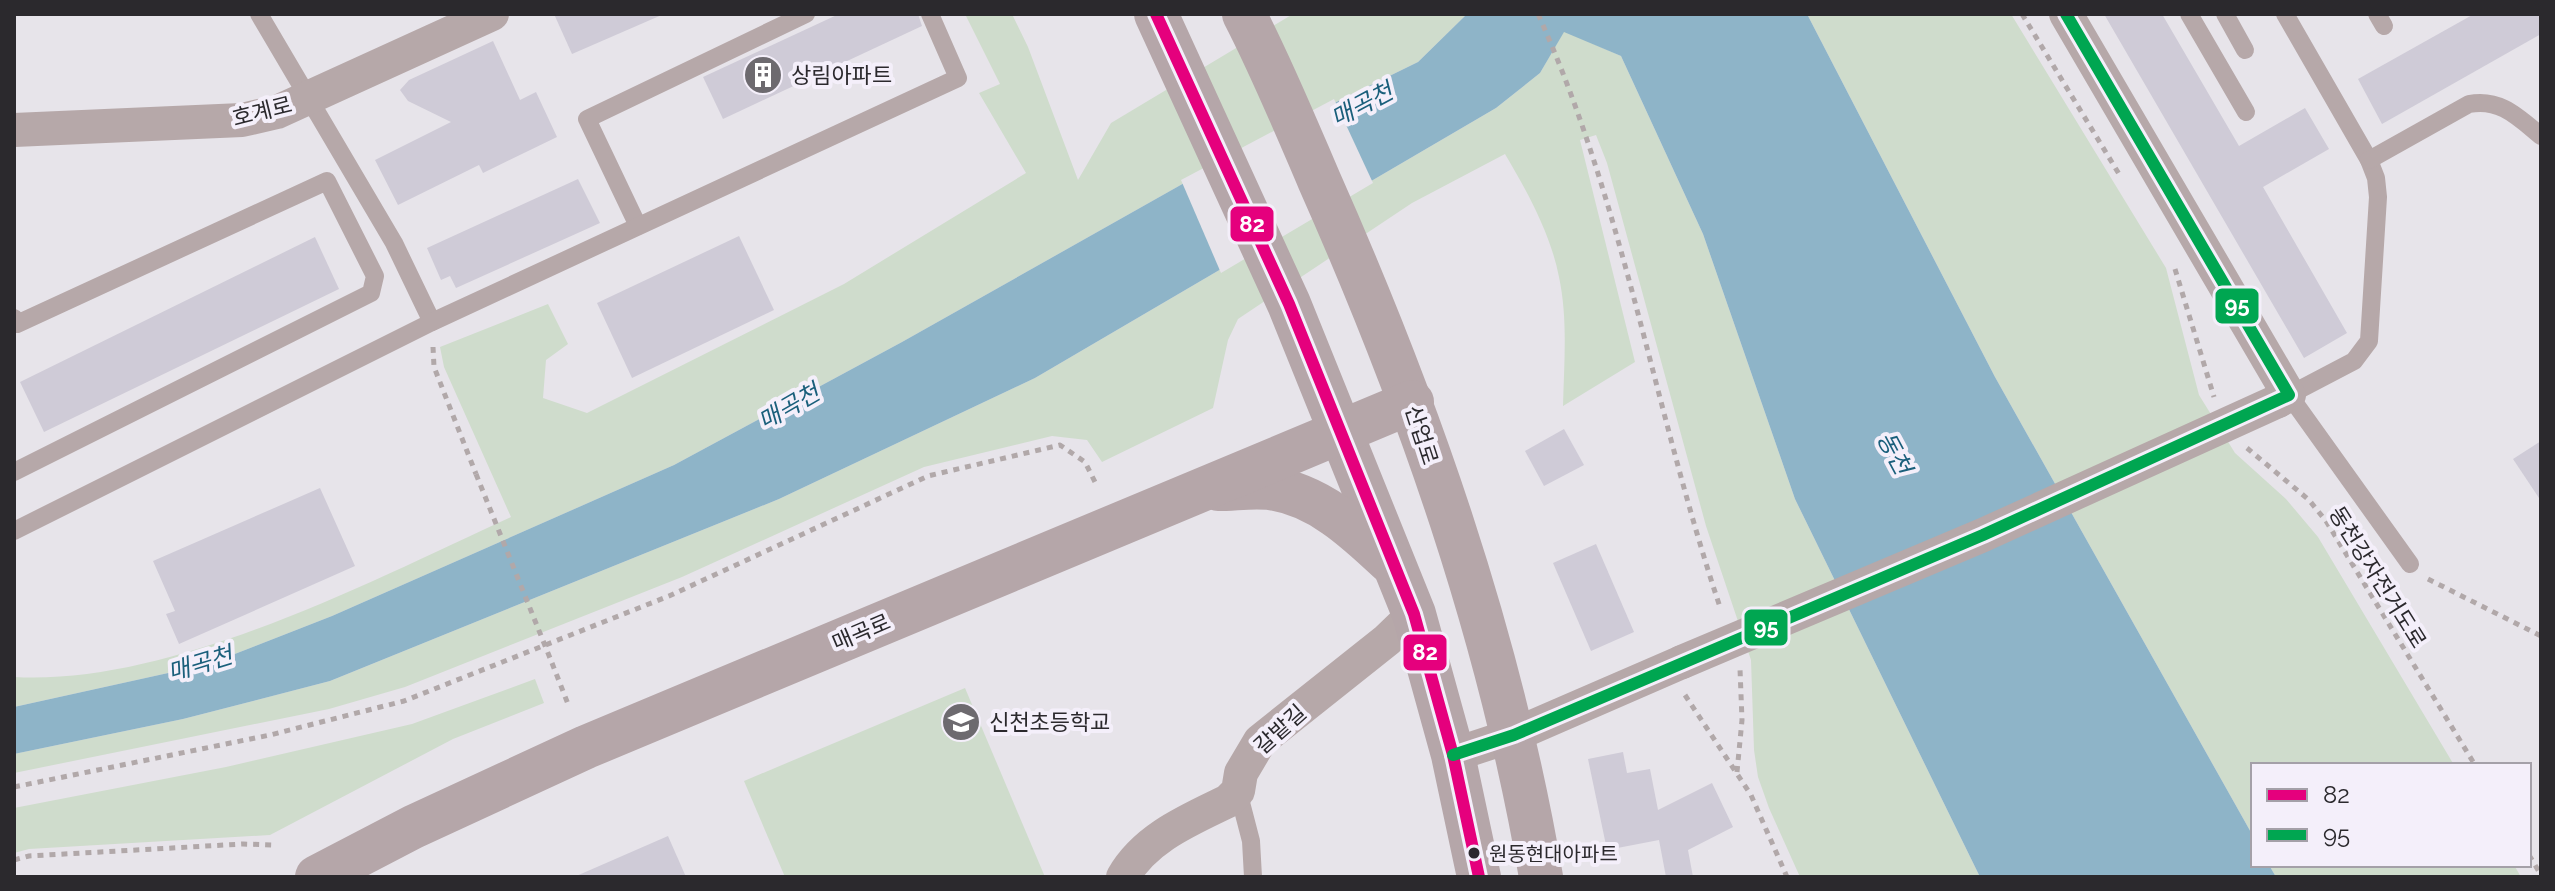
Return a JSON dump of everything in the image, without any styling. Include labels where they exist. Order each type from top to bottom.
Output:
[{"type":"main road","points":[[1156,14],[1289,304],[1414,614],[1453,755],[1479,877]]},
{"type":"main road","name":"산업로","points":[[1248,22],[1359,270],[1412,402],[1475,596],[1514,735],[1541,877]]},
{"type":"main road","name":"매곡로","points":[[317,877],[413,827],[586,747],[1412,402]]},
{"type":"main road","points":[[1204,489],[1268,488],[1304,498],[1350,525],[1396,568]]},
{"type":"street","name":"호계로","points":[[14,130],[242,120],[277,112],[492,14]]},
{"type":"street","points":[[1453,755],[1514,735],[1983,535],[2283,398],[2066,14]]},
{"type":"street","name":"갈밭길","points":[[1238,791],[1241,773],[1260,741],[1387,640],[1414,614]]},
{"type":"street","points":[[1123,877],[1134,859],[1151,843],[1228,801],[1238,791]]},
{"type":"lane","points":[[259,14],[394,243],[432,322]]},
{"type":"lane","points":[[638,226],[587,119],[806,14]]},
{"type":"lane","points":[[14,531],[432,322],[958,78],[930,14]]},
{"type":"lane","points":[[2189,14],[2246,112]]},
{"type":"lane","points":[[2225,14],[2245,50]]},
{"type":"lane","points":[[2285,14],[2369,160],[2376,178],[2378,197],[2369,341],[2354,361],[2283,398],[2410,564]]},
{"type":"lane","points":[[2369,160],[2469,104],[2483,101],[2509,110],[2541,136]]},
{"type":"lane","points":[[14,318],[17,324],[327,181],[375,276],[371,293],[14,472]]},
{"type":"lane","points":[[1238,791],[1251,841],[1253,877]]},
{"type":"path","points":[[1538,14],[1587,140],[1697,539],[1725,622]]},
{"type":"path","points":[[2022,14],[2125,185]]},
{"type":"path","points":[[2173,265],[2216,401]]},
{"type":"path","points":[[432,322],[434,367],[568,704]]},
{"type":"path","name":"동천강자전거도로","points":[[2241,442],[2309,500],[2326,521],[2474,763]]},
{"type":"path","points":[[14,787],[270,735],[404,701],[669,596],[928,476],[1060,445],[1085,462],[1095,482]]},
{"type":"path","points":[[2410,564],[2444,589],[2541,636]]},
{"type":"path","points":[[1737,772],[1742,720],[1739,663]]},
{"type":"path","points":[[1675,665],[1751,795],[1787,877]]},
{"type":"path","points":[[14,860],[44,855],[273,845]]},
{"type":"green space","points":[[965,14],[1012,14],[1028,47],[1078,180],[1111,123],[1293,14],[1467,14],[1418,62],[1273,133],[902,342],[674,465],[332,616],[209,664],[14,707],[14,677],[75,675],[138,665],[203,647],[333,599],[511,517],[444,367],[440,347],[548,304],[568,344],[546,360],[543,398],[587,413],[844,284],[1026,173],[979,93],[1000,84]]},
{"type":"green space","points":[[1807,14],[2011,14],[2166,268],[2199,395],[2235,453],[2286,499],[2318,537],[2453,763],[2251,763],[2251,832],[1995,377]]},
{"type":"green space","points":[[1564,31],[1621,56],[1703,234],[1795,499],[1980,877],[1800,877],[1758,777],[1751,660],[1706,526],[1607,163],[1596,135],[1580,140],[1635,362],[1563,406],[1564,325],[1559,277],[1544,229],[1505,154],[1412,203],[1238,319],[1228,340],[1213,408],[1102,462],[1087,440],[1052,436],[924,467],[682,577],[405,687],[329,709],[14,773],[14,754],[183,719],[330,681],[779,499],[1035,378],[1496,108],[1540,73]]},
{"type":"green space","points":[[535,679],[544,703],[453,739],[270,835],[29,849],[14,853],[14,808],[226,767],[412,724]]},
{"type":"green space","points":[[965,688],[1045,877],[785,877],[744,781]]},
{"type":"green space","points":[[2270,867],[2515,867],[2521,877],[2276,877]]},
{"type":"water","points":[[1467,14],[1807,14],[1995,377],[2251,832],[2251,867],[2270,867],[2276,877],[1980,877],[1795,499],[1703,234],[1621,56],[1564,32],[1540,73],[1496,108],[1035,378],[779,499],[330,681],[183,719],[14,754],[14,707],[209,664],[332,616],[674,465],[902,342],[1273,133],[1418,62]]},
{"type":"pier","points":[[1334,99],[1373,183],[1221,273],[1181,180]]},
{"type":"building","points":[[554,14],[664,14],[572,54]]},
{"type":"building","name":"상림아파트","points":[[839,14],[918,14],[922,26],[723,119],[703,77]]},
{"type":"building","points":[[2104,14],[2162,14],[2239,146],[2305,108],[2329,149],[2263,187],[2347,333],[2304,358]]},
{"type":"building","points":[[2474,14],[2541,14],[2541,34],[2382,124],[2358,79]]},
{"type":"building","points":[[493,41],[520,100],[536,92],[557,137],[483,173],[479,165],[398,205],[375,160],[451,122],[408,101],[400,90],[409,80]]},
{"type":"building","points":[[578,179],[600,223],[456,288],[450,276],[441,280],[427,248]]},
{"type":"building","points":[[739,236],[774,310],[632,378],[597,303]]},
{"type":"building","points":[[315,237],[339,289],[44,432],[20,382]]},
{"type":"building","points":[[1564,429],[1584,465],[1544,486],[1525,451]]},
{"type":"building","points":[[2541,441],[2541,501],[2513,459]]},
{"type":"building","points":[[320,488],[355,566],[179,644],[166,614],[175,611],[153,561]]},
{"type":"building","points":[[1596,544],[1634,632],[1591,651],[1553,563]]},
{"type":"building","points":[[1623,752],[1627,773],[1650,769],[1658,810],[1712,783],[1733,827],[1688,850],[1693,877],[1666,877],[1659,840],[1607,850],[1588,759]]},
{"type":"building","points":[[668,836],[686,877],[574,877]]},
{"type":"transit line","name":"82","points":[[1156,14],[1289,304],[1414,614],[1453,755],[1479,877]]},
{"type":"transit line","name":"95","points":[[1453,755],[1514,735],[1983,535],[2289,395],[2066,14]]},
{"type":"place","name":"상림아파트","points":[[763,75]]},
{"type":"place","name":"신천초등학교","points":[[961,722]]},
{"type":"place","name":"원동현대아파트","points":[[1474,853]]},
{"type":"water label","name":"매곡천","points":[[1362,105]]},
{"type":"water label","name":"매곡천","points":[[789,407]]},
{"type":"water label","name":"동천","points":[[1894,453]]},
{"type":"water label","name":"매곡천","points":[[200,664]]}]
